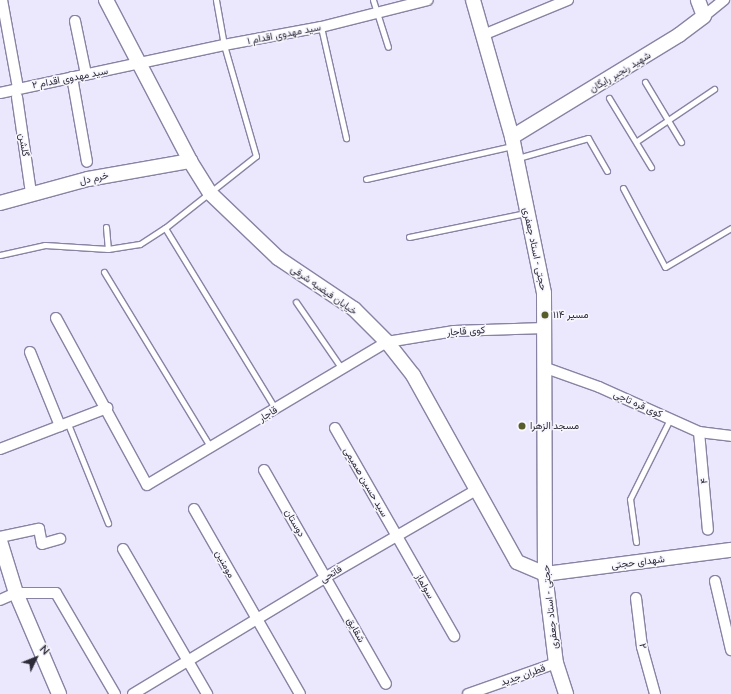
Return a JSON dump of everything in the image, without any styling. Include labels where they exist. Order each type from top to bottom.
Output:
[{"type":"street","name":"گلشن","points":[[2,0],[31,193]]},
{"type":"street","name":"خیابان فیضیه شرقی","points":[[106,0],[190,160],[210,193],[278,258],[354,309],[387,342],[413,375],[517,562],[545,574]]},
{"type":"street","name":"سید مهدوی اقدام ۱","points":[[140,64],[224,45],[322,28],[375,12],[428,0]]},
{"type":"street","name":"حجتی - استاد جعفری","points":[[473,0],[514,147],[544,293],[546,368],[545,574],[556,663],[566,694]]},
{"type":"street","points":[[483,35],[568,0]]},
{"type":"street","points":[[698,0],[704,16]]},
{"type":"street","name":"شهید رنجبر رایگان","points":[[514,147],[680,35],[724,0]]},
{"type":"street","points":[[75,21],[86,74]]},
{"type":"street","name":"سید مهدوی اقدام ۲","points":[[0,93],[17,93],[72,77],[140,64]]},
{"type":"street","points":[[72,77],[87,162]]},
{"type":"street","name":"خرم دل","points":[[0,203],[31,193],[88,179],[190,160]]},
{"type":"street","points":[[0,449],[107,408],[56,318]]},
{"type":"street","name":"کوی قاجار","points":[[387,342],[454,331],[545,328]]},
{"type":"street","name":"قاجار","points":[[107,408],[146,485],[276,410],[387,342]]},
{"type":"street","points":[[30,352],[64,425]]},
{"type":"street","name":"کوی قره تاجی","points":[[546,368],[599,387],[699,432],[731,436]]},
{"type":"street","name":"سید حسین صمیمی","points":[[334,428],[397,536]]},
{"type":"street","name":"۴","points":[[699,432],[708,530]]},
{"type":"street","name":"دوستان","points":[[264,470],[326,577]]},
{"type":"street","name":"فاتحی","points":[[133,694],[326,577],[476,490]]},
{"type":"street","name":"مومنین","points":[[194,509],[256,620],[300,694]]},
{"type":"street","points":[[0,538],[39,529],[42,544],[60,539]]},
{"type":"street","name":"سولماز","points":[[397,536],[454,636]]},
{"type":"street","points":[[0,541],[16,593],[59,694]]},
{"type":"street","points":[[123,549],[207,694]]},
{"type":"street","name":"شهدای حجتی","points":[[545,574],[731,550]]},
{"type":"street","name":"شقایق","points":[[326,577],[386,684]]},
{"type":"street","points":[[715,581],[731,650]]},
{"type":"street","points":[[0,600],[16,593],[56,593],[115,694]]},
{"type":"street","name":"۲","points":[[636,598],[642,647],[655,694]]},
{"type":"street","name":"قطران جدید","points":[[468,694],[556,663]]},
{"type":"lane","points":[[0,255],[45,246],[108,249],[140,244],[165,228],[256,156],[224,45],[216,0]]},
{"type":"lane","points":[[373,0],[375,12],[388,48]]},
{"type":"lane","points":[[322,28],[346,138]]},
{"type":"lane","points":[[645,82],[667,121],[681,142]]},
{"type":"lane","points":[[637,141],[714,89]]},
{"type":"lane","points":[[610,98],[637,141],[651,167]]},
{"type":"lane","points":[[366,179],[514,147],[588,138],[608,171]]},
{"type":"lane","points":[[623,188],[665,268],[731,228]]},
{"type":"lane","points":[[409,237],[528,213]]},
{"type":"lane","points":[[106,227],[108,249]]},
{"type":"lane","points":[[165,228],[276,410]]},
{"type":"lane","points":[[104,272],[211,448]]},
{"type":"lane","points":[[296,302],[342,369]]},
{"type":"lane","points":[[636,542],[630,499],[670,419]]},
{"type":"lane","points":[[64,425],[108,523]]},
{"type":"place","name":"مسیر ۱۱۴","points":[[545,315]]},
{"type":"place","name":"مسجد الزهرا","points":[[522,426]]}]
